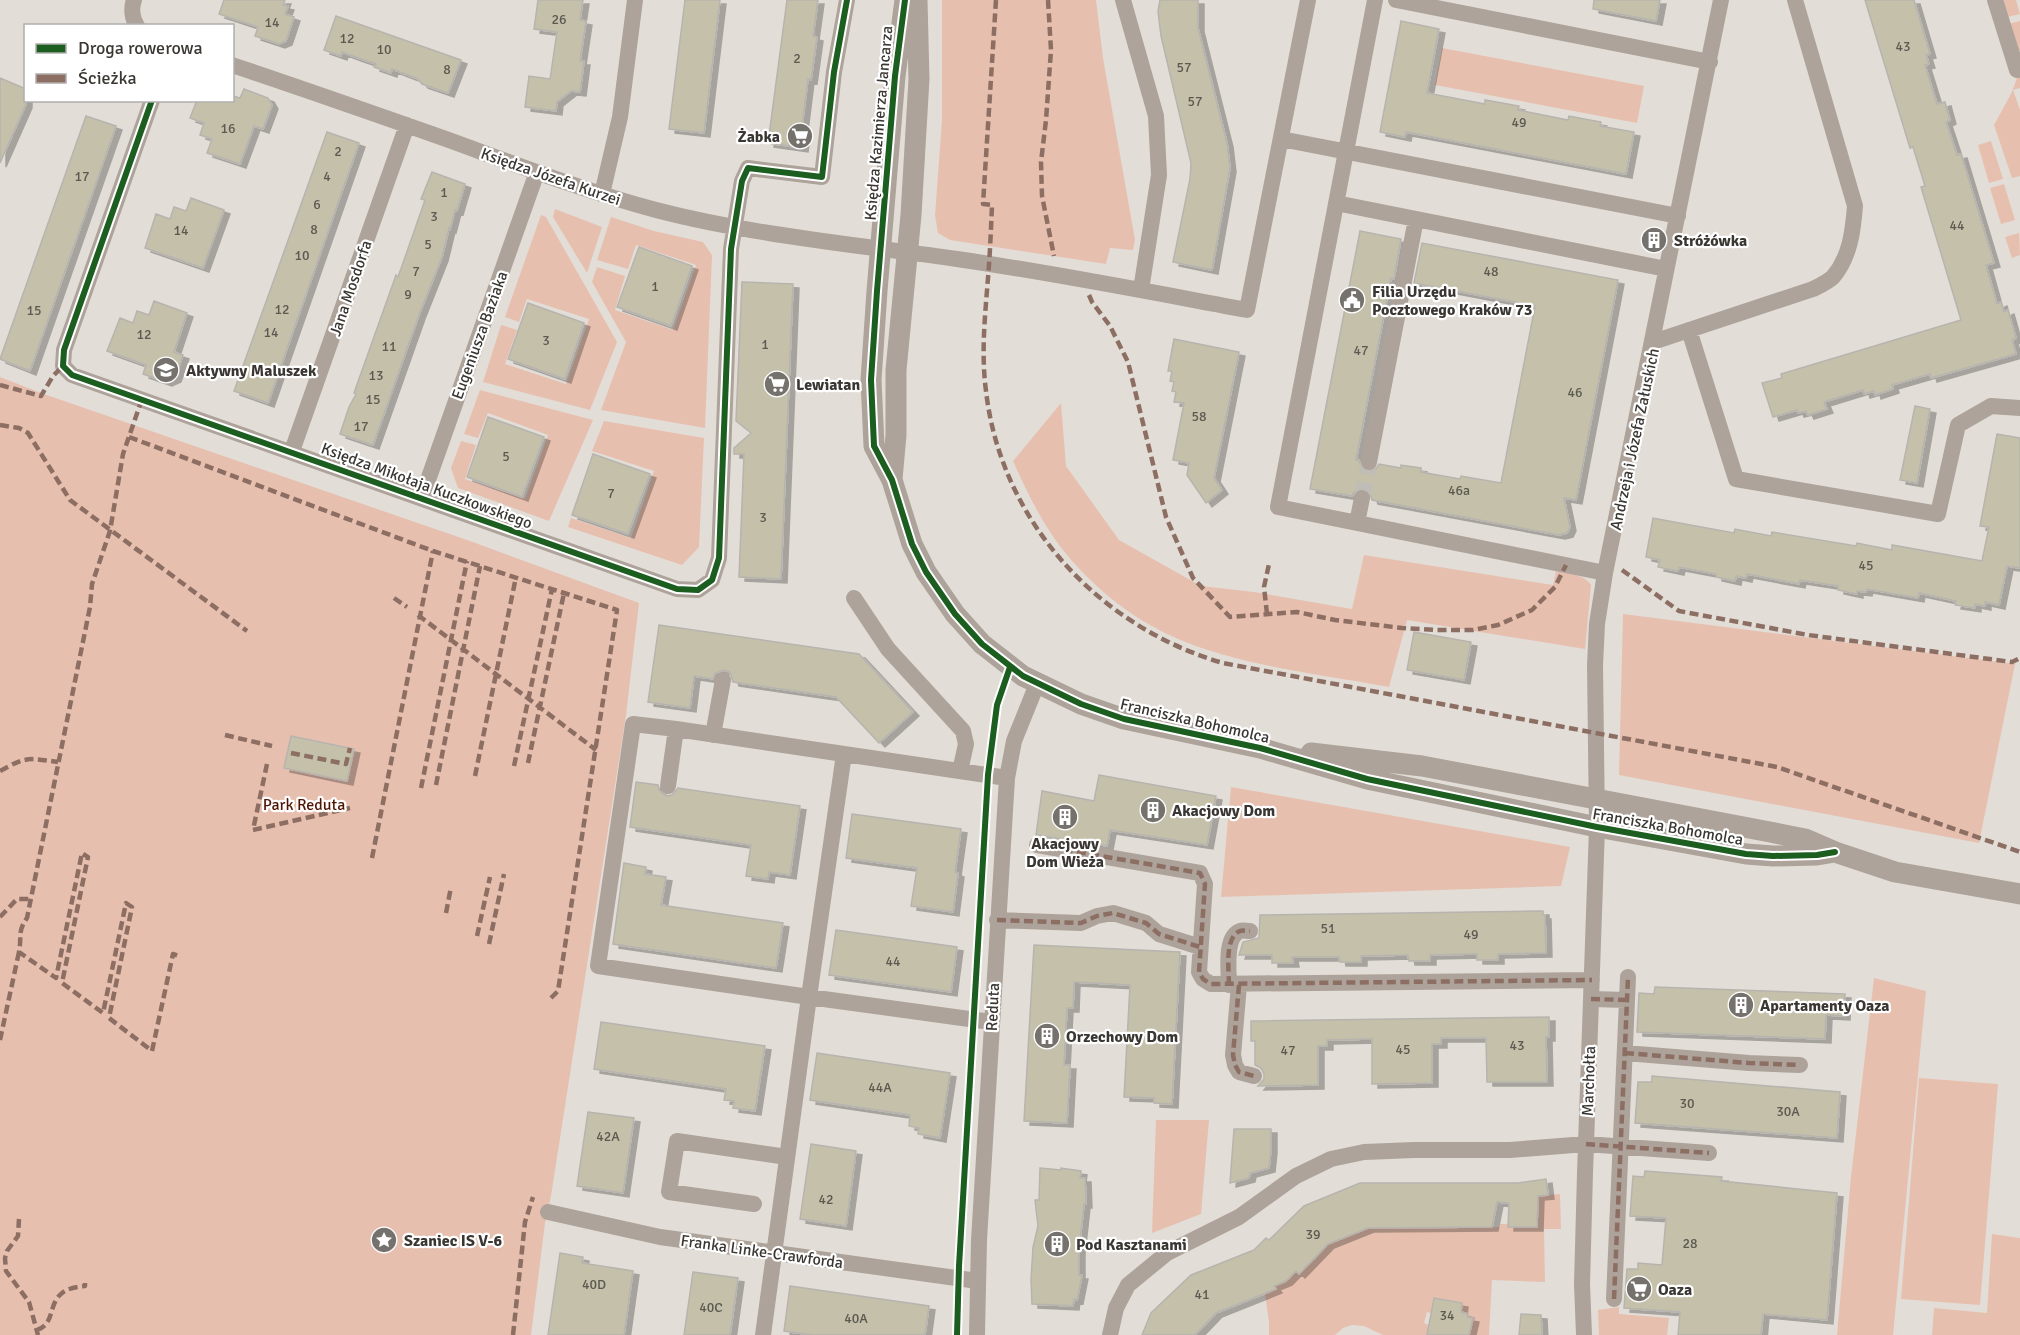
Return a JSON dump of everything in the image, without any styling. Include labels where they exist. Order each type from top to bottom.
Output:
[{"type":"street","points":[[134,0],[132,4],[136,24]]},
{"type":"street","points":[[602,194],[620,117],[635,0]]},
{"type":"street","name":"Księdza Mikołaja Kuczkowskiego","points":[[151,102],[64,350],[63,366],[72,375],[677,589],[698,591],[712,580],[719,558],[730,257],[742,181],[748,168],[822,177],[834,72],[847,0]]},
{"type":"street","name":"Księdza Kazimierza Jancarza","points":[[880,248],[895,76],[905,0]]},
{"type":"street","name":"Księdza Kazimierza Jancarza","points":[[907,252],[919,79],[917,0]]},
{"type":"street","points":[[1123,0],[1156,116],[1159,175],[1141,290]]},
{"type":"street","points":[[1308,0],[1281,139],[1678,216]]},
{"type":"street","points":[[1376,0],[1278,507],[1605,573]]},
{"type":"street","points":[[1396,0],[1710,62]]},
{"type":"street","points":[[1653,342],[1721,0]]},
{"type":"street","name":"Andrzeja i Józefa Załuskich","points":[[1595,800],[1597,624],[1605,573],[1653,342],[1813,289],[1832,278],[1844,259],[1853,235],[1855,206],[1795,0]]},
{"type":"street","points":[[1995,0],[2017,70]]},
{"type":"street","name":"Księdza Józefa Kurzei","points":[[234,66],[537,172],[658,210],[735,226],[1048,273],[1247,310],[1281,139]]},
{"type":"street","name":"Jana Mosdorfa","points":[[292,451],[407,125]]},
{"type":"street","name":"Eugeniusza Baziaka","points":[[422,497],[537,172]]},
{"type":"street","points":[[1336,203],[1666,269]]},
{"type":"street","points":[[1369,462],[1416,219]]},
{"type":"street","name":"Franciszka Bohomolca","points":[[880,248],[873,350],[874,446],[892,480],[918,559],[943,599],[967,628],[1010,667],[1037,684],[1081,704],[1124,718],[1260,748],[1367,779],[1597,827],[1746,854],[1773,856],[1836,852]]},
{"type":"street","name":"Franciszka Bohomolca","points":[[892,480],[896,435],[896,370],[907,252]]},
{"type":"street","points":[[1689,330],[1736,479],[1938,514],[1958,425],[1991,406],[2020,408]]},
{"type":"street","points":[[1357,523],[1362,498]]},
{"type":"street","points":[[854,598],[888,649],[963,730],[966,744],[960,771]]},
{"type":"street","points":[[713,735],[723,680]]},
{"type":"street","name":"Reduta","points":[[976,1335],[991,1022],[1007,778],[1014,741],[1037,684]]},
{"type":"street","points":[[991,1022],[598,966],[633,724],[1007,778]]},
{"type":"street","points":[[668,786],[676,729]]},
{"type":"street","name":"Franciszka Bohomolca","points":[[1260,748],[1422,766],[1805,839],[1895,872],[2020,894]]},
{"type":"street","points":[[763,1335],[844,754]]},
{"type":"street","name":"Franciszka Bohomolca","points":[[1595,800],[1597,827]]},
{"type":"street","name":"Marchołta","points":[[1584,1335],[1582,1284],[1597,827]]},
{"type":"street","points":[[1038,845],[1200,873],[1205,884],[1199,972],[1203,979],[1211,984],[1592,980]]},
{"type":"street","points":[[997,920],[1080,923],[1113,913],[1146,923],[1159,934],[1200,947]]},
{"type":"street","points":[[1250,931],[1239,931],[1232,937],[1228,948],[1234,985],[1233,1055],[1235,1065],[1239,1072],[1254,1076]]},
{"type":"street","points":[[1614,1299],[1628,977]]},
{"type":"street","points":[[1591,999],[1627,1000]]},
{"type":"street","points":[[1625,1053],[1749,1064],[1800,1065]]},
{"type":"street","points":[[754,1204],[669,1192],[677,1141],[787,1157]]},
{"type":"street","points":[[1110,1335],[1116,1308],[1128,1285],[1167,1253],[1239,1217],[1296,1176],[1331,1159],[1364,1152],[1424,1149],[1510,1150],[1586,1144],[1709,1153]]},
{"type":"street","name":"Franka Linke-Crawforda","points":[[548,1212],[660,1238],[978,1281]]},
{"type":"green space","points":[[942,0],[1096,0],[1103,58],[1135,240],[1133,250],[1110,248],[1106,264],[950,240],[938,233],[935,215],[942,120]]},
{"type":"green space","points":[[2002,0],[2016,0],[2020,14],[2007,17]]},
{"type":"green space","points":[[2020,21],[2020,51],[2017,49],[2008,24]]},
{"type":"green space","points":[[1442,48],[1644,86],[1637,123],[1435,85]]},
{"type":"green space","points":[[2020,69],[2020,88],[2013,90],[2020,110],[2020,176],[2012,178],[1994,125],[2012,92]]},
{"type":"green space","points":[[1991,141],[2003,179],[1989,183],[1978,145]]},
{"type":"green space","points":[[2004,184],[2015,220],[2001,224],[1990,188]]},
{"type":"green space","points":[[555,209],[602,227],[587,273],[553,217]]},
{"type":"green space","points":[[541,215],[546,217],[617,342],[590,410],[483,382],[501,325],[517,330],[505,364],[566,384],[589,319],[527,299],[519,322],[505,317]]},
{"type":"green space","points":[[611,217],[654,231],[703,242],[712,255],[705,428],[601,410],[626,342],[592,282],[597,267],[625,276],[615,310],[673,330],[696,265],[636,245],[628,269],[597,260]]},
{"type":"green space","points":[[2019,233],[2020,255],[2012,258],[2005,237]]},
{"type":"green space","name":"Park Reduta","points":[[0,377],[470,541],[639,603],[626,715],[545,1223],[531,1335],[0,1335]]},
{"type":"green space","points":[[480,390],[593,420],[549,521],[458,488],[451,468],[461,441],[476,445],[465,479],[525,499],[548,435],[488,413],[478,438],[464,434]]},
{"type":"green space","points":[[1061,403],[1066,466],[1119,540],[1201,586],[1254,592],[1352,609],[1364,555],[1553,585],[1556,571],[1580,577],[1591,585],[1585,649],[1407,620],[1389,687],[1253,662],[1201,648],[1176,638],[1127,610],[1083,573],[1052,535],[1028,493],[1013,461]]},
{"type":"green space","points":[[604,421],[704,438],[699,547],[682,565],[568,527],[571,518],[631,538],[654,471],[592,451]]},
{"type":"green space","points":[[1623,614],[2015,664],[1979,843],[1619,775]]},
{"type":"green space","points":[[1231,787],[1570,847],[1561,886],[1221,897]]},
{"type":"green space","points":[[1874,978],[1926,991],[1893,1335],[1837,1335],[1851,1177]]},
{"type":"green space","points":[[1919,1078],[1998,1084],[1980,1305],[1901,1299]]},
{"type":"green space","points":[[1156,1120],[1209,1120],[1201,1214],[1152,1233]]},
{"type":"green space","points":[[1560,1194],[1561,1229],[1544,1229],[1545,1282],[1492,1280],[1489,1335],[1469,1335],[1473,1318],[1467,1317],[1468,1313],[1461,1312],[1462,1304],[1435,1298],[1431,1313],[1427,1312],[1424,1323],[1429,1325],[1427,1335],[1383,1335],[1364,1326],[1352,1325],[1343,1328],[1335,1335],[1269,1335],[1265,1294],[1275,1289],[1274,1286],[1286,1281],[1296,1271],[1299,1274],[1307,1266],[1301,1260],[1307,1253],[1314,1260],[1322,1251],[1320,1249],[1336,1238],[1338,1240],[1359,1229],[1378,1225],[1500,1227],[1500,1224],[1524,1224],[1524,1227],[1537,1227],[1538,1196]]},
{"type":"green space","points":[[1992,1234],[2020,1238],[2020,1335],[1932,1335],[1934,1308],[1987,1313]]},
{"type":"green space","points":[[1619,1307],[1619,1314],[1669,1318],[1667,1335],[1599,1335],[1598,1310]]},
{"type":"building","points":[[224,0],[285,0],[283,5],[288,6],[285,14],[294,17],[286,41],[279,44],[255,36],[258,27],[219,14]]},
{"type":"building","points":[[538,0],[583,0],[580,20],[586,21],[580,61],[584,61],[580,92],[571,91],[557,102],[556,111],[525,107],[529,76],[550,79],[557,32],[534,29]]},
{"type":"building","points":[[685,0],[720,0],[704,133],[669,129]]},
{"type":"building","points":[[787,0],[818,0],[813,36],[817,37],[811,80],[808,79],[802,127],[805,127],[802,148],[768,143]]},
{"type":"building","points":[[1160,0],[1198,0],[1198,28],[1227,143],[1230,168],[1212,270],[1173,262],[1190,179],[1191,163],[1161,36],[1158,11]]},
{"type":"building","points":[[1594,0],[1660,0],[1656,21],[1593,9]]},
{"type":"building","points":[[1865,0],[1914,0],[1930,54],[1926,55],[1929,64],[1925,65],[1937,104],[1945,102],[1950,120],[1946,122],[1957,155],[1961,154],[1994,263],[1986,265],[1997,304],[2001,302],[2004,312],[2008,310],[2016,338],[2012,340],[2016,354],[1931,378],[1930,374],[1892,385],[1893,389],[1875,395],[1874,391],[1864,394],[1863,390],[1824,402],[1827,409],[1808,415],[1806,411],[1798,413],[1797,410],[1773,417],[1762,383],[1782,378],[1781,374],[1961,320],[1921,187],[1925,186],[1913,147],[1910,148]]},
{"type":"building","points":[[336,16],[461,60],[448,93],[422,84],[418,79],[392,69],[391,73],[374,67],[376,64],[342,52],[341,56],[324,50]]},
{"type":"building","points":[[1401,21],[1439,29],[1427,93],[1485,104],[1485,100],[1519,106],[1518,110],[1568,120],[1569,116],[1601,122],[1600,126],[1634,132],[1626,174],[1406,132],[1405,137],[1380,132]]},
{"type":"building","points":[[0,78],[24,88],[26,104],[0,163]]},
{"type":"building","points":[[244,89],[268,98],[272,105],[263,129],[254,126],[240,164],[207,153],[212,139],[200,135],[204,123],[190,118],[196,102],[234,102],[234,96],[240,98]]},
{"type":"building","points":[[86,116],[116,126],[30,371],[0,359]]},
{"type":"building","points":[[327,132],[359,143],[268,403],[234,391]]},
{"type":"building","points":[[432,172],[465,184],[449,228],[442,257],[373,445],[340,434],[356,394],[354,393],[396,275],[398,277],[410,243],[425,200],[421,199]]},
{"type":"building","points":[[191,198],[224,210],[203,268],[145,248],[156,214],[170,219],[174,207],[186,211]]},
{"type":"building","points":[[1360,231],[1401,239],[1394,279],[1391,278],[1356,460],[1359,460],[1362,469],[1368,472],[1376,469],[1379,464],[1401,468],[1401,465],[1421,468],[1421,472],[1501,483],[1535,306],[1414,283],[1422,243],[1618,280],[1576,500],[1564,498],[1570,527],[1567,533],[1559,535],[1372,500],[1369,491],[1363,488],[1355,491],[1352,496],[1310,489]]},
{"type":"building","points":[[639,247],[692,266],[671,326],[617,307]]},
{"type":"building","points":[[742,282],[793,284],[781,579],[739,577],[744,454],[734,454],[734,448],[751,433],[736,421]]},
{"type":"building","points":[[154,301],[187,313],[174,352],[183,355],[175,378],[166,382],[143,374],[146,365],[107,351],[120,318],[133,323],[137,311],[149,315]]},
{"type":"building","points":[[528,303],[584,323],[565,379],[508,359]]},
{"type":"building","points":[[1174,339],[1239,352],[1214,478],[1222,490],[1206,503],[1187,475],[1189,463],[1173,460],[1184,403],[1174,402],[1176,392],[1172,391],[1174,382],[1170,381],[1172,371],[1168,371]]},
{"type":"building","points":[[1915,406],[1930,409],[1917,483],[1900,480]]},
{"type":"building","points":[[488,417],[544,437],[522,497],[467,477]]},
{"type":"building","points":[[1997,434],[2020,438],[2020,568],[2007,566],[1999,605],[1985,602],[1985,606],[1975,604],[1975,608],[1955,605],[1956,601],[1919,593],[1918,598],[1867,589],[1866,592],[1857,591],[1857,594],[1838,590],[1838,586],[1800,580],[1799,584],[1747,574],[1746,578],[1736,576],[1735,581],[1716,577],[1716,574],[1679,567],[1678,571],[1658,567],[1660,560],[1646,557],[1653,518],[1734,533],[1735,529],[1771,536],[1772,532],[1892,550],[1892,545],[1982,561],[1989,527],[1980,526]]},
{"type":"building","points":[[593,454],[650,474],[628,534],[572,515]]},
{"type":"building","points":[[659,625],[859,654],[913,712],[879,743],[836,697],[733,682],[730,672],[724,670],[715,673],[713,679],[694,676],[690,708],[648,702]]},
{"type":"building","points":[[1414,632],[1471,642],[1464,680],[1407,670]]},
{"type":"building","points":[[291,736],[354,749],[347,781],[284,768]]},
{"type":"building","name":"Akacjowy Dom","points":[[1099,775],[1216,796],[1207,845],[1110,830],[1107,846],[1036,835],[1042,791],[1094,801]]},
{"type":"building","points":[[636,782],[658,785],[659,790],[666,796],[672,795],[678,788],[800,806],[790,875],[769,872],[768,879],[746,876],[751,845],[630,827]]},
{"type":"building","points":[[852,814],[961,829],[955,872],[958,873],[953,912],[911,906],[917,868],[846,858]]},
{"type":"building","points":[[624,863],[646,867],[645,874],[666,877],[661,905],[783,923],[776,968],[613,944]]},
{"type":"building","points":[[1543,911],[1546,953],[1498,954],[1498,960],[1477,960],[1477,954],[1430,955],[1430,961],[1409,961],[1408,955],[1361,956],[1361,962],[1340,962],[1339,957],[1292,957],[1293,963],[1272,963],[1272,955],[1239,955],[1243,942],[1259,938],[1260,915]]},
{"type":"building","points":[[836,930],[957,947],[951,992],[829,975]]},
{"type":"building","points":[[1034,945],[1180,952],[1172,1104],[1154,1103],[1154,1098],[1124,1097],[1130,985],[1074,982],[1073,1008],[1067,1008],[1064,1065],[1070,1065],[1067,1123],[1024,1121]]},
{"type":"building","name":"Apartamenty Oaza","points":[[1655,987],[1845,994],[1844,1016],[1826,1015],[1825,1039],[1637,1032],[1639,993],[1654,994]]},
{"type":"building","points":[[1549,1017],[1549,1037],[1546,1037],[1547,1082],[1487,1082],[1486,1038],[1441,1038],[1441,1044],[1432,1044],[1432,1083],[1372,1084],[1372,1039],[1327,1040],[1327,1046],[1318,1046],[1318,1085],[1258,1086],[1264,1079],[1264,1074],[1261,1068],[1255,1065],[1255,1041],[1251,1041],[1251,1021]]},
{"type":"building","points":[[601,1022],[765,1046],[755,1111],[733,1108],[734,1101],[724,1100],[726,1089],[594,1069]]},
{"type":"building","points":[[817,1053],[950,1073],[940,1138],[918,1134],[919,1128],[909,1126],[910,1115],[810,1100]]},
{"type":"building","points":[[1652,1076],[1840,1092],[1837,1138],[1635,1123],[1638,1082],[1652,1082]]},
{"type":"building","points":[[588,1112],[634,1118],[623,1193],[577,1186]]},
{"type":"building","points":[[1234,1129],[1271,1129],[1271,1149],[1269,1168],[1250,1173],[1249,1178],[1230,1183]]},
{"type":"building","points":[[811,1144],[856,1151],[846,1226],[800,1219]]},
{"type":"building","name":"Pod Kasztanami","points":[[1040,1168],[1081,1171],[1080,1178],[1085,1178],[1086,1204],[1084,1204],[1079,1250],[1079,1275],[1082,1275],[1077,1300],[1074,1299],[1073,1306],[1032,1304],[1033,1247],[1038,1226],[1035,1200],[1039,1200]]},
{"type":"building","points":[[1645,1171],[1722,1177],[1721,1181],[1837,1193],[1827,1320],[1763,1314],[1761,1335],[1678,1335],[1680,1312],[1624,1308],[1627,1269],[1638,1269],[1638,1263],[1662,1265],[1666,1218],[1630,1216],[1633,1176],[1644,1177]]},
{"type":"building","points":[[1546,1179],[1548,1195],[1538,1196],[1537,1227],[1508,1227],[1509,1203],[1497,1202],[1492,1227],[1368,1228],[1328,1244],[1299,1274],[1296,1271],[1286,1281],[1274,1286],[1276,1289],[1216,1313],[1195,1335],[1142,1335],[1151,1313],[1191,1275],[1254,1250],[1266,1238],[1269,1240],[1304,1206],[1360,1183],[1518,1183]]},
{"type":"building","points":[[560,1253],[583,1257],[582,1263],[633,1271],[624,1335],[548,1335]]},
{"type":"building","points":[[693,1272],[738,1278],[730,1335],[684,1335]]},
{"type":"building","points":[[790,1286],[929,1306],[925,1335],[812,1335],[784,1331]]},
{"type":"building","points":[[1434,1298],[1462,1303],[1461,1312],[1473,1318],[1469,1335],[1427,1335]]},
{"type":"building","points":[[1521,1314],[1541,1315],[1542,1335],[1519,1335]]},
{"type":"tunnel","points":[[1362,498],[1369,462]]},
{"type":"marked path","points":[[996,0],[983,204],[992,205],[984,335],[986,391],[995,439],[1012,484],[1035,525],[1064,563],[1097,596],[1136,624],[1178,646],[1223,663],[1777,767],[2020,852]]},
{"type":"marked path","points":[[1048,0],[1051,50],[1041,162],[1042,196],[1054,256]]},
{"type":"marked path","points":[[1089,295],[1110,326],[1128,362],[1166,517],[1193,578],[1230,617],[1297,612],[1335,620],[1402,628],[1473,630],[1498,625],[1532,610],[1555,587],[1566,565]]},
{"type":"marked path","points":[[0,385],[41,396],[53,376],[63,366]]},
{"type":"marked path","points":[[142,399],[123,454],[110,531],[92,584],[90,607],[27,918],[21,931],[19,952],[56,978],[82,853],[88,857],[62,983],[103,1013],[126,903],[132,907],[109,1018],[152,1051],[173,954],[179,956]]},
{"type":"marked path","points":[[0,425],[19,428],[28,433],[70,500],[247,631]]},
{"type":"marked path","points":[[129,437],[433,551],[617,610],[558,991],[551,998]]},
{"type":"marked path","points":[[372,858],[433,551]]},
{"type":"marked path","points":[[421,788],[467,561]]},
{"type":"marked path","points":[[1267,614],[1264,587],[1269,564]]},
{"type":"marked path","points":[[436,785],[480,566]]},
{"type":"marked path","points":[[1622,570],[1679,611],[1808,635],[2012,662],[2020,658]]},
{"type":"marked path","points":[[475,776],[516,577]]},
{"type":"marked path","points":[[514,766],[552,589]]},
{"type":"marked path","points":[[528,763],[564,593]]},
{"type":"marked path","points":[[394,598],[407,607]]},
{"type":"marked path","points":[[418,615],[596,750]]},
{"type":"marked path","points":[[225,735],[272,746]]},
{"type":"marked path","points":[[291,753],[346,764],[350,748]]},
{"type":"marked path","points":[[0,771],[28,759],[58,762]]},
{"type":"marked path","points":[[267,764],[253,830],[350,808]]},
{"type":"marked path","points":[[1037,845],[1200,873],[1205,884],[1199,972],[1203,979],[1211,984],[1592,980]]},
{"type":"marked path","points":[[489,944],[504,874]]},
{"type":"marked path","points":[[477,936],[490,877]]},
{"type":"marked path","points":[[446,913],[451,887]]},
{"type":"marked path","points":[[0,917],[17,899],[30,899]]},
{"type":"marked path","points":[[997,920],[1081,923],[1097,916],[1113,913],[1146,923],[1159,934],[1200,947]]},
{"type":"marked path","points":[[1229,985],[1229,947],[1235,934],[1240,931],[1250,931]]},
{"type":"marked path","points":[[0,1040],[19,952]]},
{"type":"marked path","points":[[1614,1299],[1628,977]]},
{"type":"marked path","points":[[1239,985],[1233,1055],[1239,1072],[1254,1076]]},
{"type":"marked path","points":[[1591,999],[1627,1000]]},
{"type":"marked path","points":[[1625,1053],[1800,1065]]},
{"type":"marked path","points":[[1586,1144],[1709,1153]]},
{"type":"marked path","points":[[513,1335],[525,1222],[533,1197]]},
{"type":"marked path","points":[[19,1219],[18,1236],[7,1251],[5,1258],[6,1271],[29,1302],[38,1335]]},
{"type":"marked path","points":[[37,1330],[47,1323],[54,1303],[63,1292],[85,1286],[85,1283]]},
{"type":"cycle path","points":[[151,102],[64,350],[63,366],[72,375],[677,589],[698,590],[712,580],[719,558],[731,249],[742,181],[748,168],[822,177],[834,72],[847,0]]},
{"type":"cycle path","points":[[905,0],[895,76],[877,291],[871,380],[874,446],[892,480],[912,544],[926,572],[955,614],[982,644],[1023,676],[1081,704],[1124,719],[1260,748],[1367,779],[1597,827],[1746,854],[1773,856],[1817,855],[1835,852]]},
{"type":"cycle path","points":[[957,1335],[959,1266],[988,775],[997,705],[1010,667]]},
{"type":"place","name":"Żabka","points":[[800,136]]},
{"type":"place","name":"Stróżówka","points":[[1654,240]]},
{"type":"place","name":"Filia Urzędu Pocztowego Kraków 73","points":[[1352,300]]},
{"type":"place","name":"Aktywny Maluszek","points":[[166,370]]},
{"type":"place","name":"Lewiatan","points":[[777,384]]},
{"type":"place","name":"Akacjowy Dom","points":[[1153,810]]},
{"type":"place","name":"Akacjowy Dom Wieża","points":[[1065,817]]},
{"type":"place","name":"Apartamenty Oaza","points":[[1741,1005]]},
{"type":"place","name":"Orzechowy Dom","points":[[1047,1036]]},
{"type":"place","name":"Szaniec IS V-6","points":[[384,1240]]},
{"type":"place","name":"Pod Kasztanami","points":[[1057,1244]]},
{"type":"place","name":"Oaza","points":[[1639,1289]]}]
